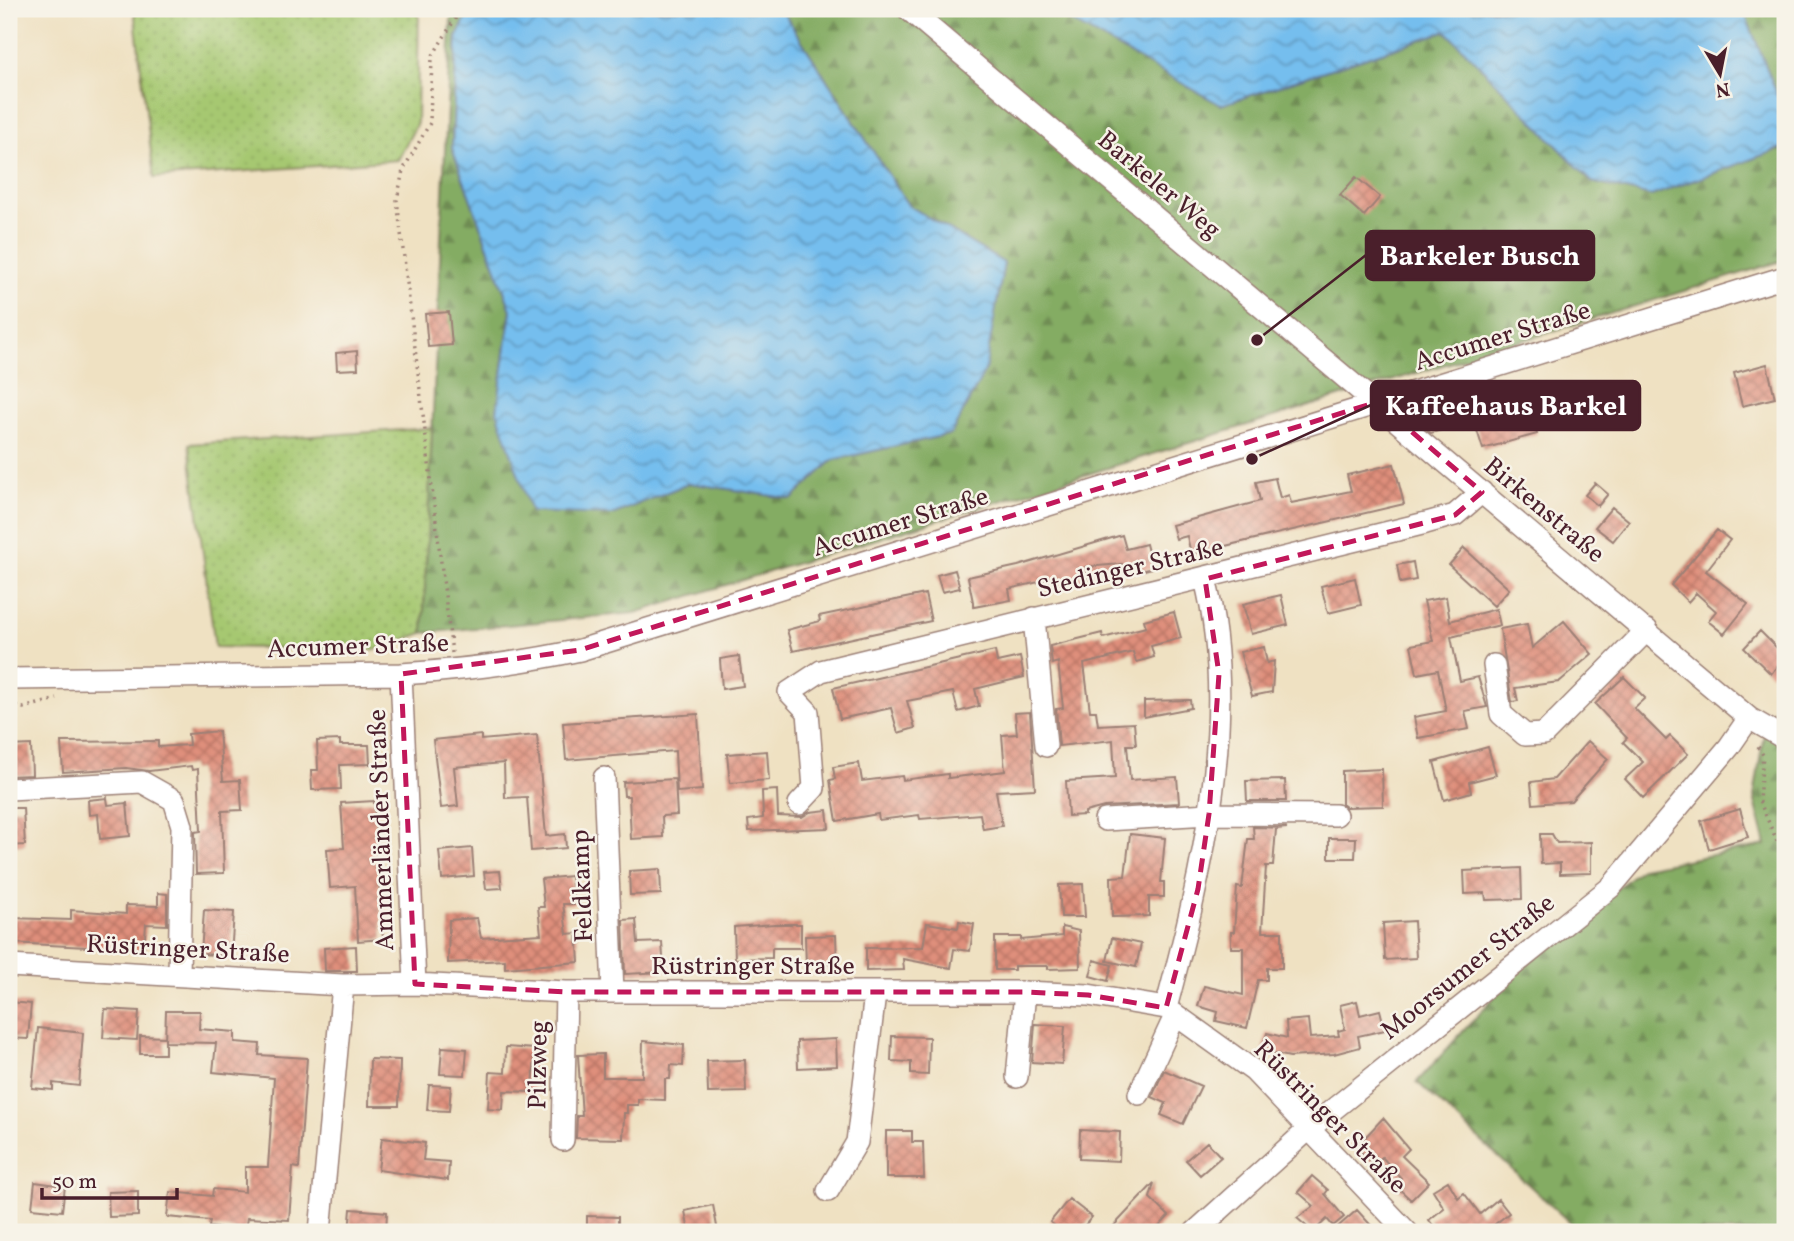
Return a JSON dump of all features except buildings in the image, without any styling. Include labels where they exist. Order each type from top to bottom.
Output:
[{"type":"street","name":"Barkeler Weg","points":[[908,9],[1377,402]]},
{"type":"street","name":"Accumer Straße","points":[[9,679],[401,674],[455,671],[580,650],[1785,277]]},
{"type":"street","name":"Birkenstraße","points":[[1377,402],[1749,718],[1785,739]]},
{"type":"street","name":"Stedinger Straße","points":[[799,804],[814,788],[808,712],[789,692],[821,671],[1206,579],[1455,515],[1482,492]]},
{"type":"street","points":[[1139,1094],[1171,1012],[1198,889],[1209,814],[1219,674],[1206,579]]},
{"type":"street","points":[[1034,618],[1046,746]]},
{"type":"street","points":[[1494,665],[1501,714],[1525,735],[1544,734],[1647,630]]},
{"type":"street","name":"Ammerländer Straße","points":[[401,674],[415,984]]},
{"type":"street","name":"Moorsumer Straße","points":[[1195,1232],[1310,1128],[1611,887],[1729,747],[1749,718]]},
{"type":"street","name":"Feldkamp","points":[[604,778],[613,992]]},
{"type":"street","points":[[9,789],[142,782],[174,800],[182,826],[178,974]]},
{"type":"street","points":[[1105,820],[1209,814],[1336,815]]},
{"type":"street","name":"Rüstringer Straße","points":[[9,966],[343,985],[415,984],[566,992],[1025,992],[1088,995],[1171,1012],[1254,1071],[1407,1232]]},
{"type":"street","points":[[320,1232],[343,985]]},
{"type":"street","name":"Pilzweg","points":[[563,1140],[566,992]]},
{"type":"street","points":[[1017,1077],[1025,992]]},
{"type":"street","points":[[828,1191],[857,1142],[875,994]]},
{"type":"path","points":[[455,671],[397,201],[403,170],[430,123],[432,57],[461,9]]},
{"type":"path","points":[[1749,718],[1763,755],[1759,800],[1785,860]]},
{"type":"highlighted area","points":[[1377,402],[1482,492],[1455,515],[1205,579],[1219,674],[1209,814],[1198,889],[1166,1008],[1088,995],[1025,992],[566,992],[415,984],[401,674],[580,650]]},
{"type":"green space","points":[[134,9],[419,9],[417,123],[398,160],[154,178]]},
{"type":"green space","points":[[456,9],[471,9],[457,36],[452,148],[511,310],[497,411],[612,515],[689,483],[792,499],[833,460],[951,434],[984,371],[1004,263],[908,205],[781,9],[1049,9],[1221,105],[1446,31],[1592,182],[1651,196],[1785,147],[1785,260],[635,613],[423,633],[451,19]]},
{"type":"green space","points":[[1743,9],[1785,9],[1785,114]]},
{"type":"green space","points":[[432,428],[423,633],[375,650],[215,647],[189,444]]},
{"type":"green space","points":[[1785,695],[1785,1232],[1580,1232],[1417,1082],[1517,972],[1642,868],[1766,845],[1754,797],[1766,721]]},
{"type":"water","points":[[471,9],[781,9],[908,205],[1004,263],[985,371],[951,434],[833,460],[792,499],[689,483],[612,515],[531,512],[497,411],[511,310],[452,148],[457,36]]},
{"type":"water","points":[[1049,9],[1743,9],[1785,114],[1785,147],[1651,196],[1592,182],[1446,31],[1221,105]]},
{"type":"place","name":"Barkeler Busch","points":[[1257,340]]},
{"type":"place","name":"Kaffeehaus Barkel","points":[[1252,459]]}]
